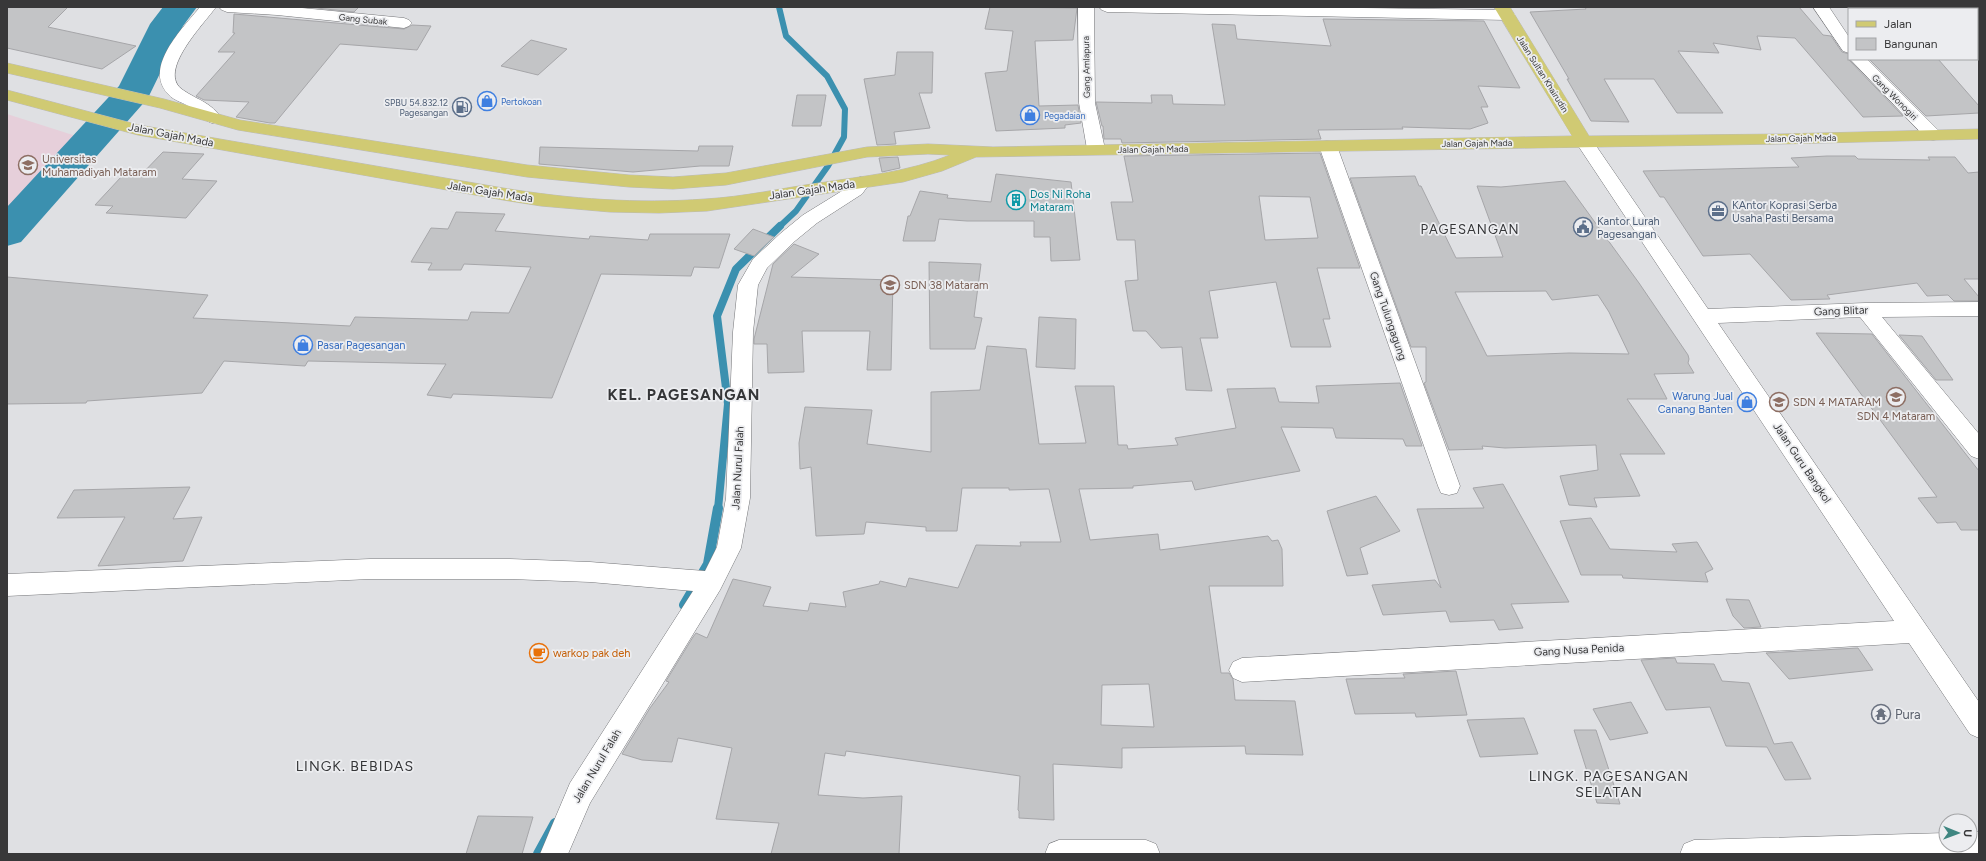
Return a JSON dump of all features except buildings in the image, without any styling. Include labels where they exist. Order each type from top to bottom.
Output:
[{"type":"main road","name":"Jalan Sultan Khairudin","points":[[1504,11],[1584,141]]},
{"type":"main road","name":"Jalan Gajah Mada","points":[[7,68],[117,95],[164,104],[214,119],[302,136],[527,171],[629,181],[697,182],[726,179],[866,152],[928,149],[975,152],[1781,139],[1979,134]]},
{"type":"main road","name":"Jalan Gajah Mada","points":[[7,95],[138,130],[503,194],[541,200],[610,206],[660,207],[707,205],[828,188],[903,176],[929,169],[975,152]]},
{"type":"main road","points":[[503,194],[527,171]]},
{"type":"street","points":[[208,7],[172,57],[167,66],[166,76],[173,91],[203,106],[214,119]]},
{"type":"street","name":"Gang Subak","points":[[228,7],[277,10],[404,23]]},
{"type":"street","name":"Gang Amlapura","points":[[1086,7],[1087,103],[1096,149]]},
{"type":"street","points":[[1107,7],[1256,11],[1504,11]]},
{"type":"street","points":[[1821,7],[1848,47]]},
{"type":"street","name":"Gang Wonogiri","points":[[1859,60],[1933,135]]},
{"type":"street","name":"Jalan Guru Bangkol","points":[[1584,141],[1704,316],[1979,725]]},
{"type":"street","name":"Gang Tulungagung","points":[[1328,146],[1449,486]]},
{"type":"street","name":"Jalan Nurul Falah","points":[[554,854],[580,793],[701,581],[729,548],[738,498],[744,318],[748,285],[760,264],[777,247],[810,219],[856,190],[861,183]]},
{"type":"street","name":"Gang Blitar","points":[[1704,316],[1865,310],[1979,308]]},
{"type":"street","points":[[1865,310],[1979,450]]},
{"type":"street","points":[[7,585],[378,569],[558,569],[701,581]]},
{"type":"street","name":"Gang Nusa Penida","points":[[1242,670],[1915,631]]},
{"type":"street","points":[[1694,854],[1979,846]]},
{"type":"street","points":[[1059,854],[1146,854]]},
{"type":"shaded area","name":"Universitas Muhamadiyah Mataram","points":[[7,114],[76,136],[7,210]]},
{"type":"waterway","points":[[7,232],[135,90],[167,24],[181,7]]},
{"type":"waterway","points":[[779,7],[786,36],[827,76],[845,109],[844,137],[828,166],[796,211],[779,227]]},
{"type":"waterway","points":[[718,509],[728,404],[717,316],[736,269],[780,226]]},
{"type":"waterway","points":[[684,605],[708,564],[718,508]]},
{"type":"waterway","points":[[538,854],[555,823]]},
{"type":"place","name":"Pertokoan","points":[[487,101]]},
{"type":"place","name":"SPBU 54.832.12 Pagesangan","points":[[462,107]]},
{"type":"place","name":"Pegadaian","points":[[1030,115]]},
{"type":"place","name":"Universitas Muhamadiyah Mataram","points":[[28,165]]},
{"type":"place","name":"Dos Ni Roha Mataram","points":[[1016,200]]},
{"type":"place","name":"KAntor Koprasi Serba Usaha Pasti Bersama","points":[[1718,211]]},
{"type":"place","name":"Kantor Lurah Pagesangan","points":[[1583,227]]},
{"type":"place","name":"SDN 38 Mataram","points":[[890,285]]},
{"type":"place","name":"Pasar Pagesangan","points":[[303,345]]},
{"type":"place","name":"SDN 4 Mataram","points":[[1896,397]]},
{"type":"place","name":"Warung Jual Canang Banten","points":[[1747,402]]},
{"type":"place","name":"SDN 4 MATARAM","points":[[1779,402]]},
{"type":"place","name":"warkop pak deh","points":[[539,653]]},
{"type":"place","name":"Pura","points":[[1881,714]]},
{"type":"district","name":"PAGESANGAN","points":[[1470,229]]},
{"type":"district","name":"KEL. PAGESANGAN","points":[[684,395]]},
{"type":"district","name":"LINGK. BEBIDAS","points":[[355,766]]},
{"type":"district","name":"LINGK. PAGESANGAN SELATAN","points":[[1609,784]]}]
